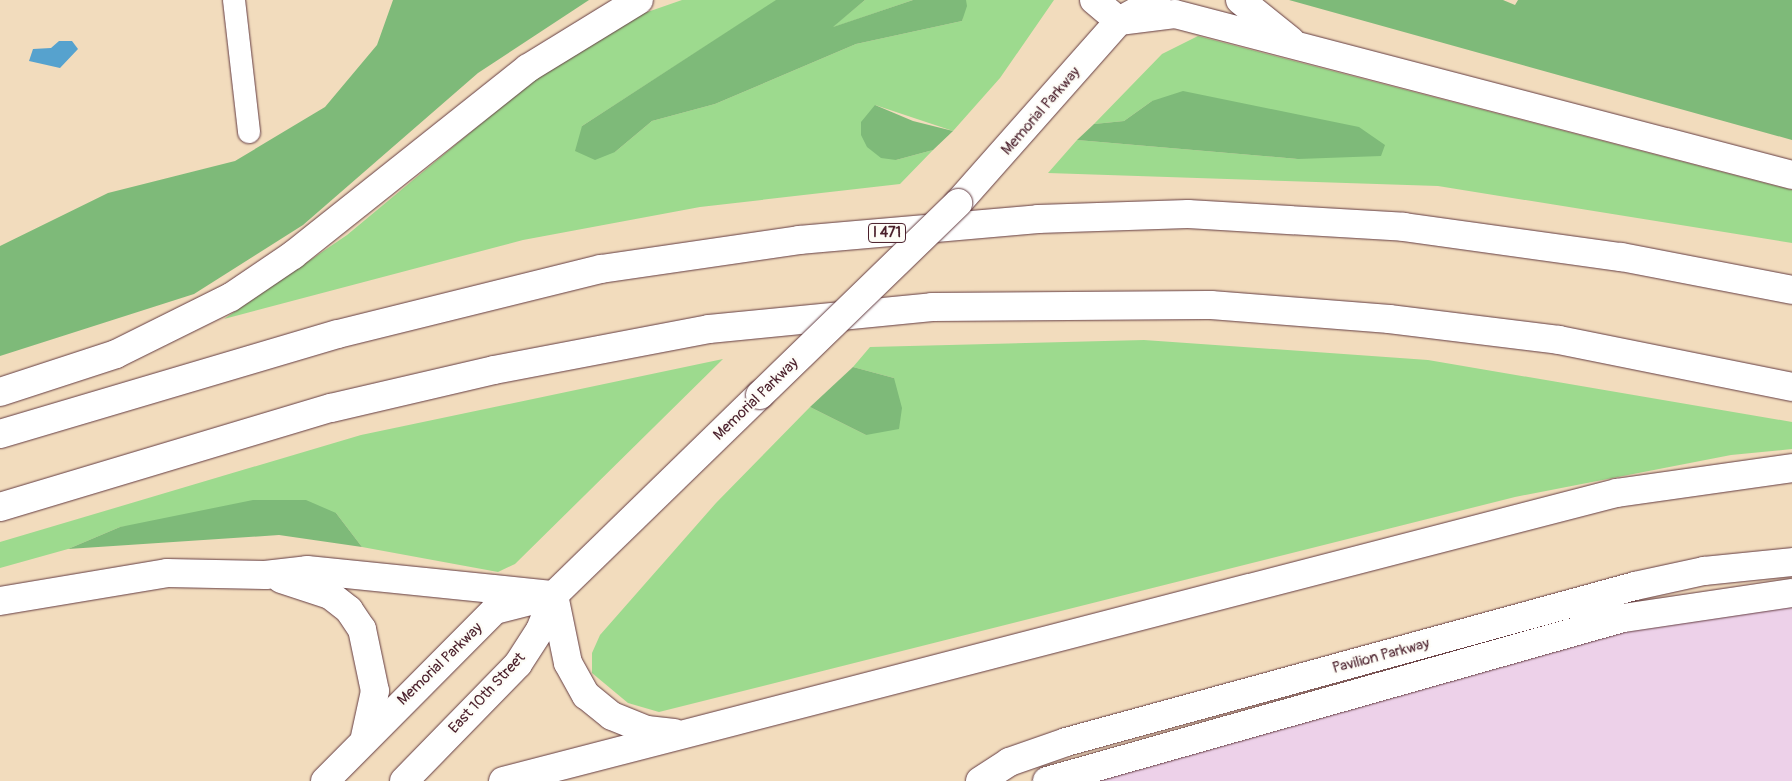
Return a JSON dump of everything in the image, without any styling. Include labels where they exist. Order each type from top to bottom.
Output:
[{"type":"main road","points":[[0,392],[116,354],[231,296],[292,255],[528,68],[639,0]]},
{"type":"main road","points":[[1094,0],[1119,11],[1175,14],[1302,49],[1792,175]]},
{"type":"main road","name":"Memorial Parkway","points":[[365,737],[495,610],[554,595],[760,395],[1014,142],[1119,11],[1157,0]]},
{"type":"main road","points":[[1240,0],[1302,49]]},
{"type":"main road","name":"I 471","points":[[0,434],[338,334],[601,269],[799,240],[1038,219],[1188,214],[1404,227],[1621,256],[1792,290]]},
{"type":"main road","points":[[0,508],[331,408],[494,370],[709,330],[932,307],[1211,305],[1389,319],[1558,340],[1792,387]]},
{"type":"main road","points":[[503,781],[1617,493],[1792,468]]},
{"type":"main road","name":"Pavilion Parkway","points":[[980,781],[1008,762],[1066,742],[1635,586],[1704,571],[1792,562]]},
{"type":"main road","points":[[0,601],[167,573],[265,574],[307,570],[554,595],[568,663],[586,695],[612,716],[647,730],[682,735]]},
{"type":"main road","points":[[265,574],[330,595],[349,610],[362,630],[375,691],[365,737],[325,781]]},
{"type":"main road","name":"Pavilion Parkway","points":[[1047,781],[1623,618],[1792,593]]},
{"type":"main road","name":"East 10th Street","points":[[404,781],[518,664],[540,630],[554,595]]},
{"type":"street","points":[[234,0],[249,132]]},
{"type":"shaded area","points":[[1792,593],[1792,781],[1047,781],[1623,618]]},
{"type":"green space","points":[[393,0],[589,0],[478,73],[303,225],[194,294],[0,356],[0,246],[108,193],[235,161],[325,107],[377,45]]},
{"type":"green space","points":[[682,0],[777,0],[582,126],[615,152],[652,121],[715,104],[856,44],[962,21],[966,0],[1054,0],[1000,78],[953,131],[875,105],[896,160],[933,150],[900,184],[700,207],[523,240],[224,319],[347,235],[543,72],[636,16]]},
{"type":"green space","points":[[776,0],[865,0],[833,27],[913,0],[966,0],[967,6],[962,21],[856,44],[715,104],[652,121],[615,152],[595,160],[575,151],[582,126]]},
{"type":"green space","points":[[865,0],[913,0],[831,28]]},
{"type":"green space","points":[[1289,0],[1503,0],[1515,5],[1518,0],[1792,0],[1792,140]]},
{"type":"green space","points":[[1198,36],[1792,190],[1792,243],[1438,186],[1048,173],[1077,140],[1298,159],[1152,101],[1124,121],[1094,124],[1162,54]]},
{"type":"green space","points":[[1183,91],[1359,127],[1385,145],[1381,156],[1298,159],[1077,140],[1094,124],[1124,121],[1152,101]]},
{"type":"green space","points":[[875,105],[913,121],[953,131],[933,150],[896,160],[881,158],[867,147],[861,135],[861,122]]},
{"type":"green space","points":[[1144,340],[1428,360],[1792,422],[1792,449],[1731,455],[1515,497],[659,712],[628,703],[592,673],[592,653],[600,635],[716,503],[810,407],[866,435],[894,378],[853,367],[870,347]]},
{"type":"green space","points":[[723,359],[515,564],[498,572],[362,547],[336,513],[120,527],[68,549],[0,568],[0,542],[361,435]]},
{"type":"green space","points":[[853,367],[894,378],[902,408],[899,429],[866,435],[810,407]]},
{"type":"green space","points":[[253,500],[306,500],[336,513],[362,547],[279,535],[68,549],[120,527]]},
{"type":"water","points":[[59,41],[72,41],[78,49],[60,68],[29,61],[33,49],[51,48]]}]
